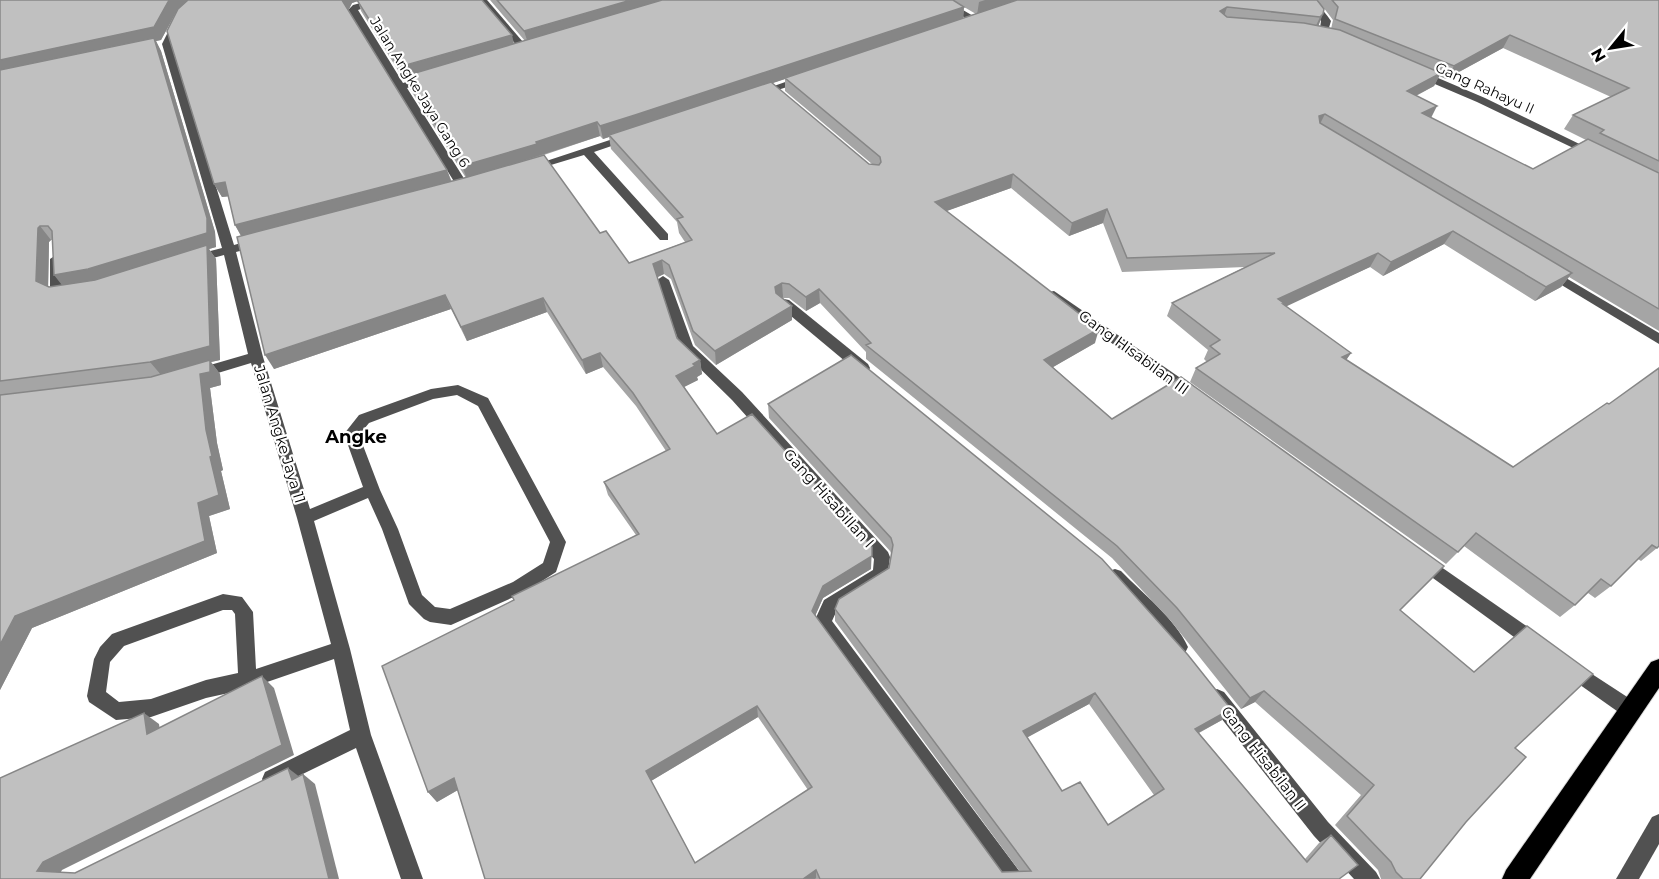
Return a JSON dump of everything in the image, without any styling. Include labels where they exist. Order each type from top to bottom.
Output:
[{"type":"highway","points":[[1515,879],[1659,669]]},
{"type":"street","name":"Jalan Angke Jaya 11","points":[[201,0],[184,11],[162,45],[230,249],[256,357],[305,518],[341,649],[361,735],[412,879]]},
{"type":"street","name":"Jalan Angke Jaya Gang 6","points":[[382,0],[356,7],[353,10],[464,188]]},
{"type":"street","points":[[482,0],[526,51]]},
{"type":"street","points":[[940,0],[975,21]]},
{"type":"street","points":[[1303,0],[1318,10],[1326,21],[1325,29],[1318,34]]},
{"type":"street","points":[[964,24],[986,17]]},
{"type":"street","points":[[515,54],[537,47]]},
{"type":"street","name":"Gang Rahayu II","points":[[1404,67],[1481,100],[1607,160]]},
{"type":"street","points":[[751,96],[777,92],[820,72]]},
{"type":"street","points":[[401,87],[435,77]]},
{"type":"street","points":[[520,171],[642,132]]},
{"type":"street","points":[[587,151],[664,237]]},
{"type":"street","points":[[178,263],[274,238]]},
{"type":"street","points":[[55,245],[57,295],[82,294]]},
{"type":"street","points":[[1539,267],[1659,339]]},
{"type":"street","name":"Gang Hisabillan I","points":[[663,280],[687,348],[737,396],[882,557],[884,566],[881,574],[830,605],[823,622],[1013,879]]},
{"type":"street","name":"Gang Hisabilan III","points":[[1041,286],[1202,401]]},
{"type":"street","points":[[784,303],[875,378]]},
{"type":"street","points":[[184,378],[256,357]]},
{"type":"street","points":[[458,390],[483,402],[558,542],[550,567],[519,586],[451,617],[430,614],[415,599],[390,529],[372,490],[351,434],[356,426],[364,418],[431,394],[458,390]]},
{"type":"street","points":[[305,518],[372,490]]},
{"type":"street","points":[[1404,547],[1631,710]]},
{"type":"street","points":[[1104,566],[1165,628],[1192,664]]},
{"type":"street","points":[[247,680],[244,612],[236,602],[224,602],[118,640],[101,659],[96,696],[116,711],[151,708],[206,689],[247,680],[341,649]]},
{"type":"street","name":"Gang Hisabilan II","points":[[1205,682],[1320,829],[1369,879]]},
{"type":"street","points":[[256,787],[361,735]]},
{"type":"street","points":[[1627,879],[1659,824]]},
{"type":"building","points":[[0,0],[170,0],[154,27],[0,60]]},
{"type":"building","points":[[188,0],[342,0],[447,170],[235,225],[225,182],[214,184],[167,31],[178,9]]},
{"type":"building","points":[[357,0],[482,0],[512,35],[399,67]]},
{"type":"building","points":[[497,0],[631,0],[524,31]]},
{"type":"building","points":[[662,0],[953,0],[964,7],[635,115],[600,126],[597,122],[536,142],[537,144],[462,166],[405,76]]},
{"type":"building","points":[[1017,0],[1317,0],[1324,9],[1320,17],[1227,7],[1220,11],[1227,17],[1304,23],[1340,30],[1441,73],[1407,91],[1437,106],[1422,113],[1533,169],[1588,139],[1659,173],[1659,309],[1325,114],[1319,116],[1320,123],[1572,273],[1546,287],[1453,231],[1391,262],[1378,253],[1278,299],[1351,353],[1342,357],[1513,467],[1659,368],[1659,546],[1657,548],[1652,545],[1611,586],[1601,579],[1575,605],[1476,533],[1458,552],[1196,368],[1220,354],[1210,346],[1220,340],[1172,303],[1275,253],[1127,258],[1107,209],[1072,223],[1013,174],[935,202],[1099,329],[1044,360],[1112,419],[1181,377],[1444,566],[1400,610],[1474,672],[1527,626],[1593,674],[1515,748],[1526,757],[1466,822],[1420,879],[1403,879],[1391,862],[1347,816],[1374,785],[1264,691],[1250,698],[1177,608],[1117,546],[866,345],[871,343],[819,289],[806,297],[789,284],[782,283],[775,287],[776,293],[792,306],[715,351],[693,331],[669,265],[662,260],[653,264],[677,338],[700,360],[693,364],[695,366],[676,376],[717,434],[752,414],[872,547],[872,556],[823,586],[812,611],[1002,872],[1031,871],[835,609],[839,599],[889,568],[893,545],[891,538],[768,404],[851,355],[1102,559],[1188,655],[1231,709],[1195,729],[1307,862],[1331,835],[1358,865],[1339,879],[820,879],[816,870],[803,879],[485,879],[454,778],[428,792],[382,666],[514,600],[512,596],[639,534],[604,482],[670,449],[633,393],[600,353],[582,360],[543,298],[461,327],[445,295],[265,355],[237,237],[544,155],[600,233],[606,231],[629,263],[692,240],[677,219],[683,217],[609,135],[771,82],[869,164],[879,165],[880,157],[785,78]],"holes":[[[1095,693],[1164,789],[1108,825],[1080,782],[1062,791],[1023,731]],[[757,706],[812,787],[695,863],[646,771]]]},
{"type":"building","points":[[1332,0],[1659,0],[1659,161],[1600,133],[1604,130],[1573,115],[1629,88],[1510,35],[1454,66],[1335,19],[1338,7]]},
{"type":"building","points":[[154,38],[207,218],[207,233],[88,269],[54,275],[52,231],[48,226],[40,226],[38,228],[36,281],[49,287],[95,280],[207,245],[210,346],[150,362],[0,381],[0,70]]},
{"type":"building","points":[[210,360],[210,372],[200,374],[206,430],[212,456],[210,457],[219,495],[198,503],[205,541],[15,616],[0,645],[0,395],[151,377]]},
{"type":"building","points":[[262,676],[282,745],[43,862],[37,871],[75,873],[288,768],[292,780],[303,774],[329,879],[0,879],[0,778],[144,713],[147,734]]},
{"type":"district","name":"Angke","points":[[356,437]]}]
